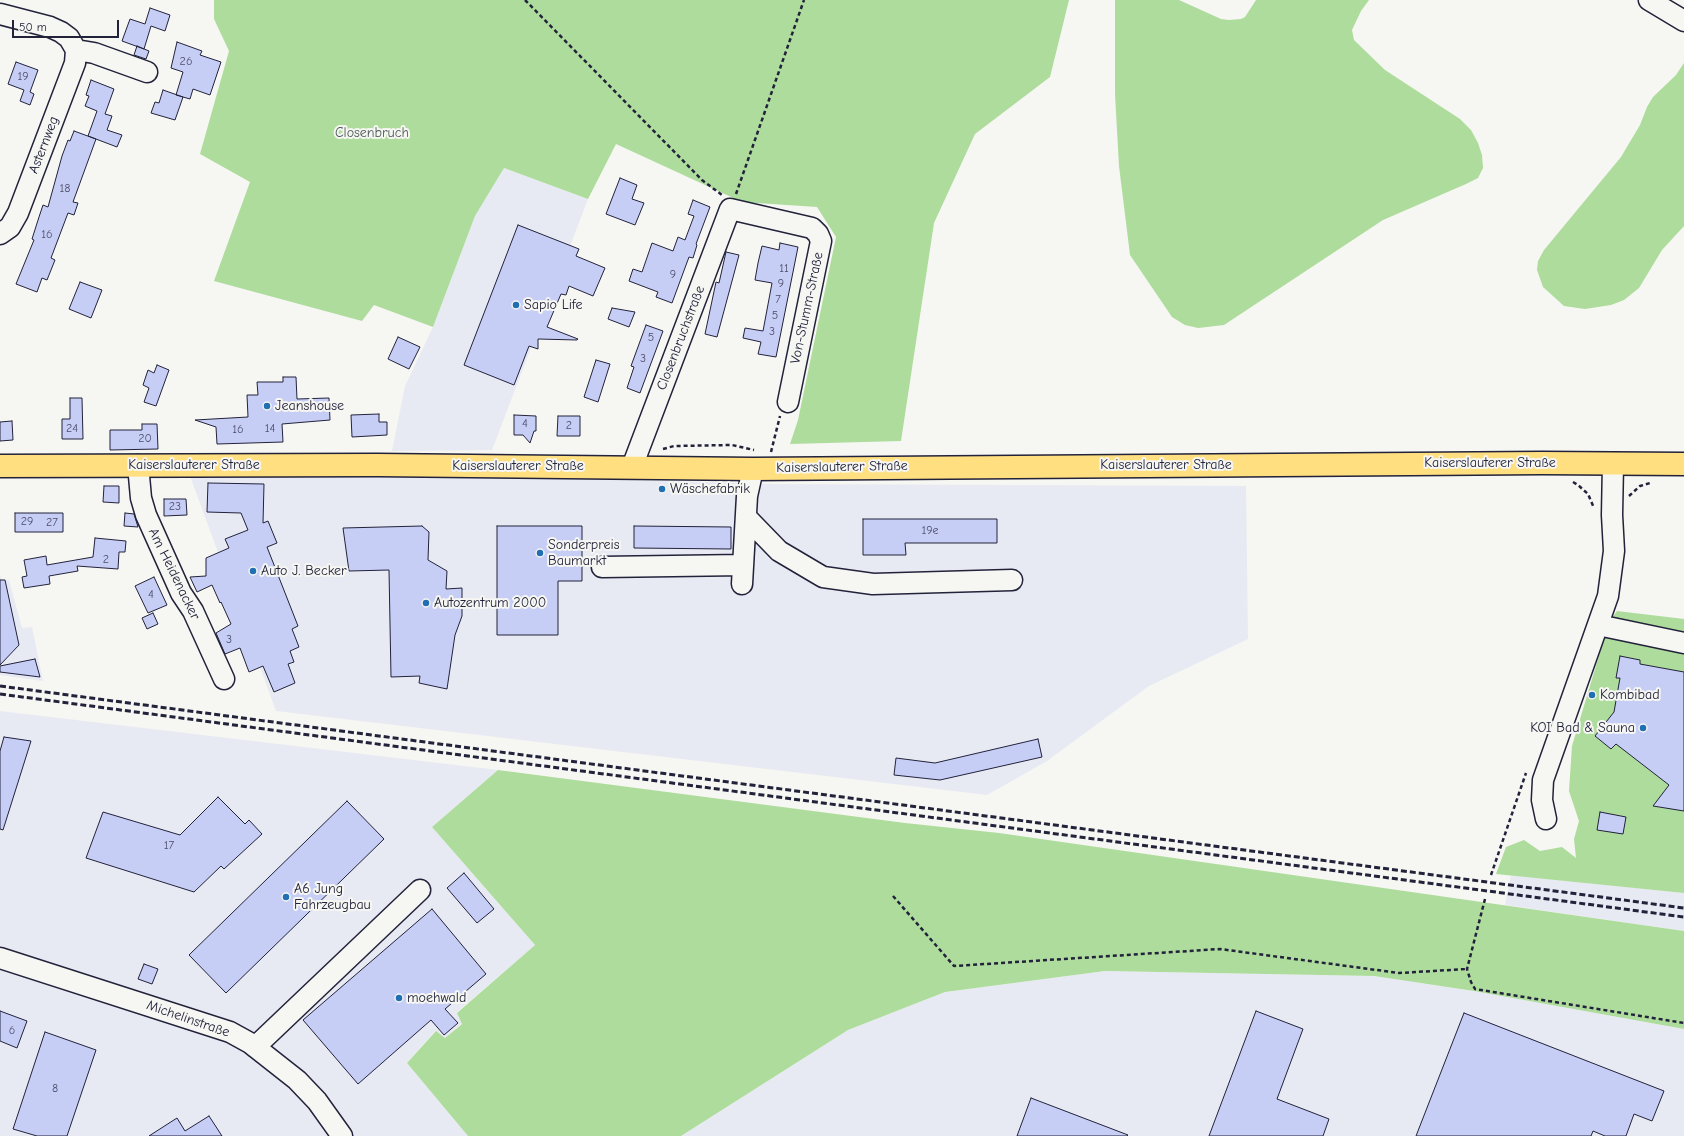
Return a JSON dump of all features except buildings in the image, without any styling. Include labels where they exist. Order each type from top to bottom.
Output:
[{"type":"main road","name":"Kaiserslauterer Straße","points":[[0,466],[634,460],[757,456],[1684,464]]},
{"type":"street","points":[[1649,0],[1684,21]]},
{"type":"street","points":[[0,14],[50,27],[69,38],[76,50],[94,53],[147,72]]},
{"type":"street","name":"Asternweg","points":[[0,234],[10,227],[18,212],[75,63],[76,50]]},
{"type":"street","name":"Von-Stumm-Straße","points":[[732,206],[812,228],[818,234],[821,241],[788,402]]},
{"type":"street","name":"Closenbruchstraße","points":[[634,460],[732,206]]},
{"type":"street","points":[[602,567],[743,574],[747,496],[757,456]]},
{"type":"street","points":[[1546,818],[1542,800],[1543,780],[1608,596],[1614,551],[1612,515],[1614,503],[1613,464]]},
{"type":"street","name":"Am Heidenacker","points":[[138,465],[141,498],[146,515],[181,593],[192,611],[224,679]]},
{"type":"street","points":[[746,517],[779,551],[823,577],[873,584],[1012,580]]},
{"type":"street","points":[[1598,625],[1684,643]]},
{"type":"street","points":[[255,1047],[420,890]]},
{"type":"street","name":"Michelinstraße","points":[[1,960],[230,1032],[255,1047],[297,1080],[317,1101],[342,1136]]},
{"type":"path","points":[[525,0],[702,180],[732,206],[804,0]]},
{"type":"path","points":[[771,451],[782,408],[788,402]]},
{"type":"path","points":[[634,460],[674,446],[732,445],[757,456],[771,451]]},
{"type":"path","points":[[757,456],[771,451]]},
{"type":"path","points":[[1628,499],[1640,486],[1657,480]]},
{"type":"path","points":[[893,896],[954,966],[1220,949],[1399,973],[1467,969]]},
{"type":"path","points":[[1485,899],[1467,969],[1471,982],[1476,989],[1684,1023]]},
{"type":"shaded area","points":[[504,168],[588,199],[492,450],[392,451],[405,386],[433,327],[475,216]]},
{"type":"shaded area","points":[[190,476],[489,476],[775,484],[1246,486],[1248,639],[1149,686],[1047,761],[987,795],[276,711]]},
{"type":"shaded area","points":[[0,573],[1,581],[9,580],[22,628],[32,627],[43,681],[0,675]]},
{"type":"shaded area","points":[[0,711],[498,770],[432,827],[535,945],[457,1012],[462,1023],[445,1038],[435,1031],[407,1063],[468,1136],[0,1136]]},
{"type":"shaded area","points":[[1511,875],[1684,893],[1684,931],[1505,905]]},
{"type":"shaded area","points":[[1105,971],[1374,976],[1474,991],[1684,1029],[1684,1136],[681,1136],[848,1030],[945,992]]},
{"type":"green space","name":"Closenbruch","points":[[214,0],[1069,0],[1050,77],[975,134],[934,223],[901,441],[790,444],[798,420],[836,237],[817,207],[742,202],[616,144],[588,199],[504,168],[475,216],[433,327],[374,305],[362,321],[214,281],[250,182],[200,154],[229,51],[214,19]]},
{"type":"green space","points":[[1115,0],[1179,0],[1221,19],[1229,20],[1241,19],[1245,17],[1256,0],[1369,0],[1361,11],[1352,30],[1354,40],[1385,70],[1460,119],[1471,130],[1478,143],[1482,155],[1483,168],[1478,178],[1383,220],[1224,325],[1198,328],[1185,325],[1172,317],[1130,255],[1119,166],[1115,94]]},
{"type":"green space","points":[[1684,63],[1684,226],[1662,250],[1639,288],[1624,300],[1611,305],[1585,309],[1564,306],[1543,287],[1537,270],[1538,261],[1544,250],[1621,157],[1640,125],[1647,107],[1653,97],[1676,75]]},
{"type":"green space","points":[[1617,611],[1684,619],[1684,893],[1496,874],[1506,847],[1524,840],[1540,851],[1562,847],[1576,858],[1574,839],[1579,821],[1569,791],[1572,746],[1609,622]]},
{"type":"green space","points":[[498,770],[905,823],[999,833],[1684,931],[1684,1029],[1474,991],[1374,976],[1105,971],[945,992],[848,1030],[681,1136],[468,1136],[407,1063],[436,1031],[445,1038],[462,1024],[457,1013],[535,945],[432,827]]},
{"type":"railway","points":[[0,686],[1684,908]]},
{"type":"railway","points":[[0,694],[1684,917]]},
{"type":"place","name":"Sapio Life","points":[[516,305]]},
{"type":"place","name":"Jeanshouse","points":[[267,406]]},
{"type":"place","name":"Wäschefabrik","points":[[662,489]]},
{"type":"place","name":"Sonderpreis Baumarkt","points":[[540,553]]},
{"type":"place","name":"Auto J. Becker","points":[[253,571]]},
{"type":"place","name":"Autozentrum 2000","points":[[426,603]]},
{"type":"place","name":"Kombibad","points":[[1592,695]]},
{"type":"place","name":"KOI Bad & Sauna","points":[[1643,728]]},
{"type":"place","name":"A6 Jung Fahrzeugbau","points":[[286,897]]},
{"type":"place","name":"moehwald","points":[[399,998]]}]
